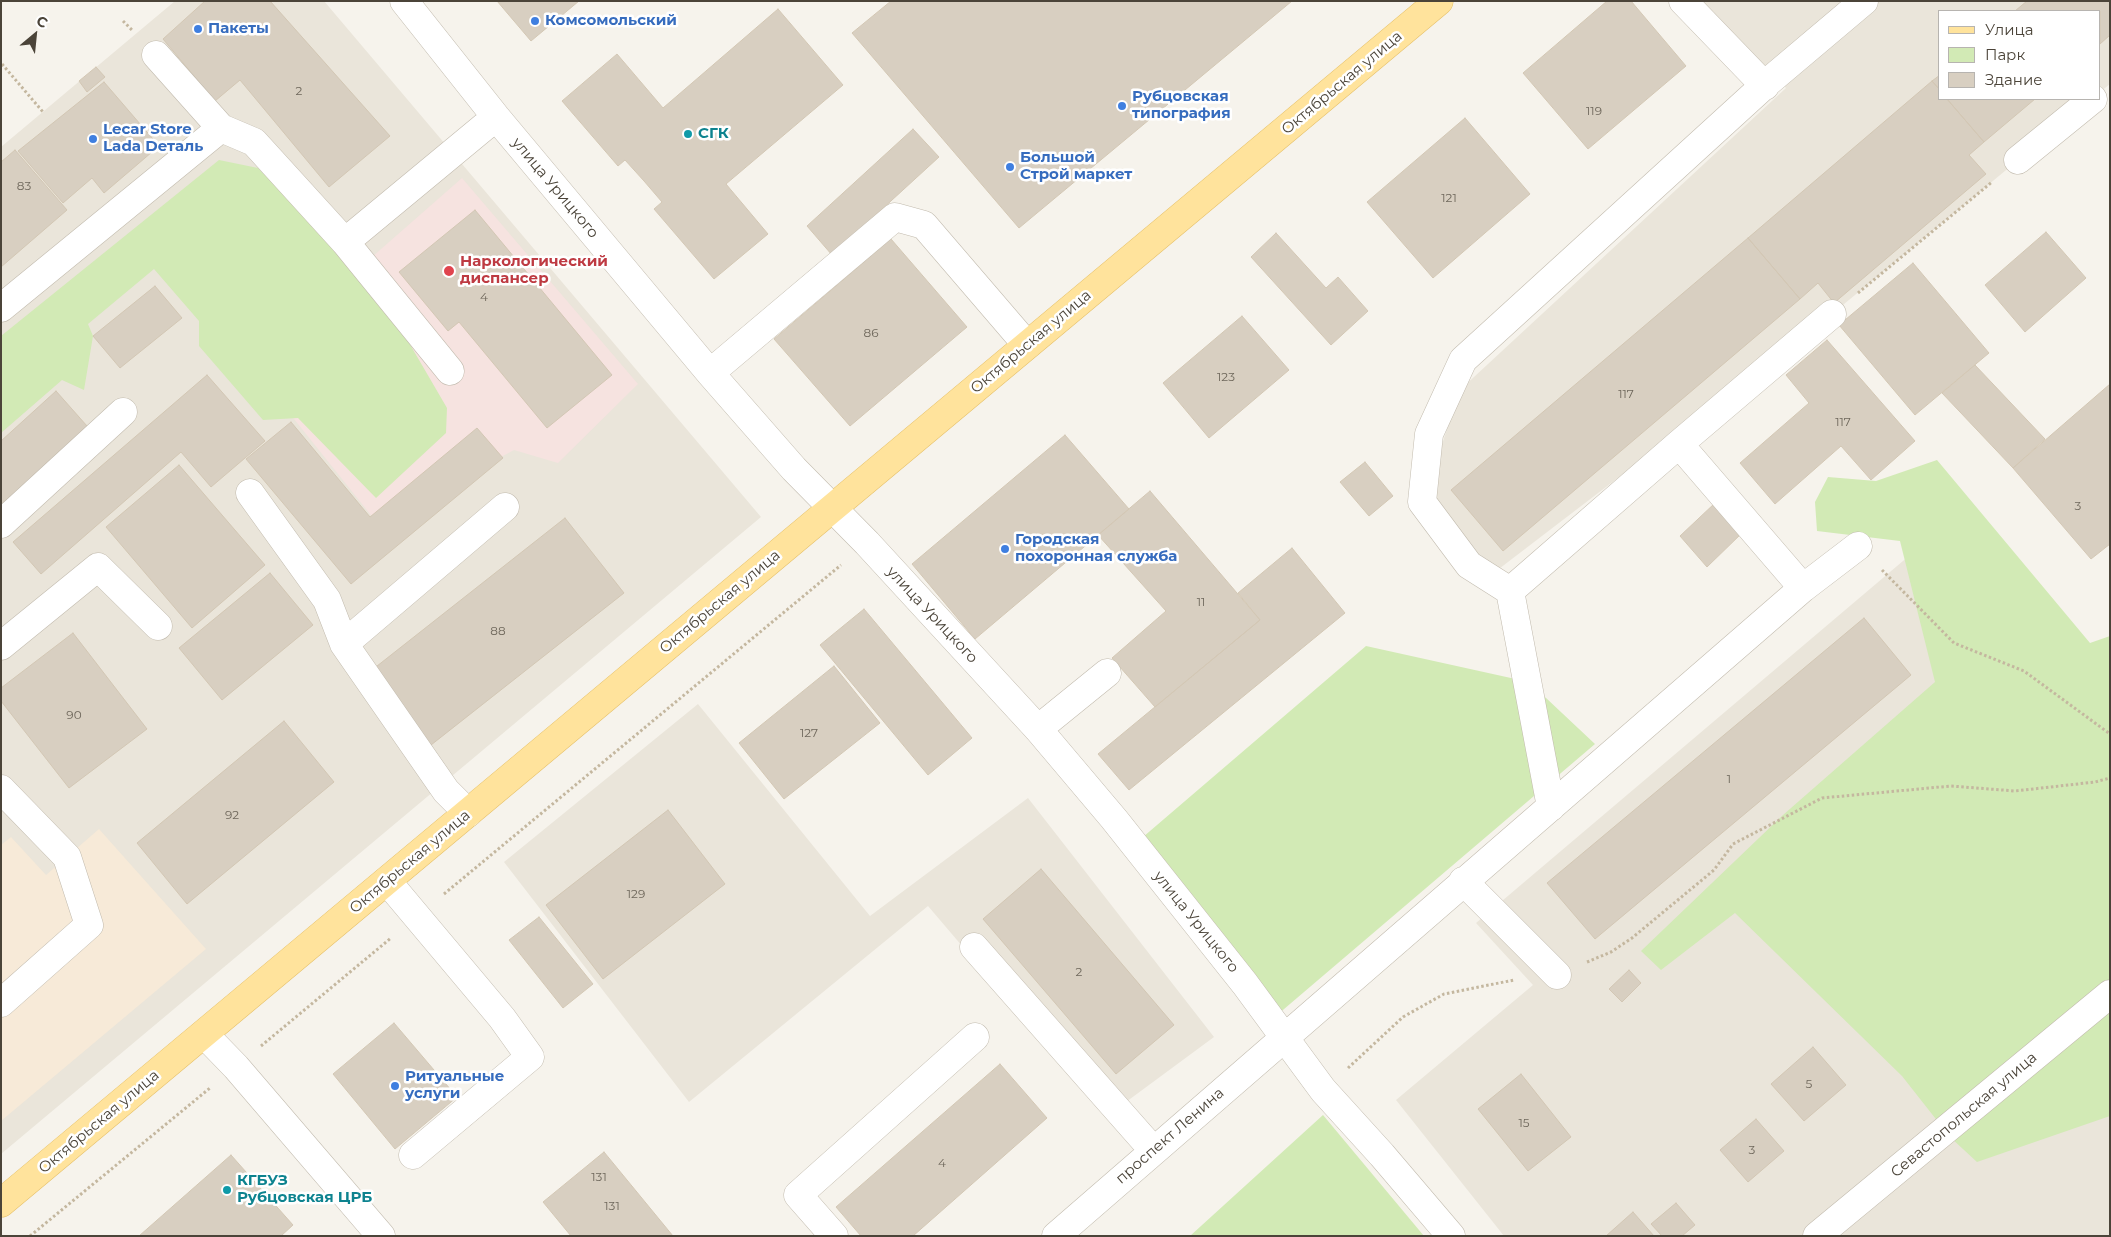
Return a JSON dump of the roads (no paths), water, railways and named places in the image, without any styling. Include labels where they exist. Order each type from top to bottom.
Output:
[{"type":"main road","name":"Октябрьская улица","points":[[1,1203],[1439,1]]},
{"type":"street","name":"улица Урицкого","points":[[404,1],[496,118],[710,373],[794,469],[867,543],[1038,729],[1144,856],[1245,984],[1323,1090],[1382,1155],[1450,1236]]},
{"type":"street","points":[[1683,1],[1765,86]]},
{"type":"street","points":[[1551,807],[1510,591],[1469,565],[1422,502],[1429,434],[1463,360],[1765,86],[1864,1]]},
{"type":"street","points":[[156,55],[221,128],[254,142],[345,242],[450,371]]},
{"type":"street","points":[[2018,160],[2092,100]]},
{"type":"street","points":[[345,242],[496,118]]},
{"type":"street","points":[[1,308],[221,128]]},
{"type":"street","points":[[710,373],[895,217],[924,225],[1027,345]]},
{"type":"street","points":[[1510,591],[1832,314]]},
{"type":"street","points":[[1,524],[123,412]]},
{"type":"street","points":[[1679,444],[1803,588]]},
{"type":"street","points":[[250,493],[327,600],[344,644],[446,791],[468,813]]},
{"type":"street","points":[[344,644],[504,507]]},
{"type":"street","name":"проспект Ленина","points":[[1056,1236],[1803,588],[1858,546]]},
{"type":"street","points":[[1,646],[98,567],[158,626]]},
{"type":"street","points":[[1038,729],[1108,673]]},
{"type":"street","points":[[1,789],[67,857],[89,925],[1,1003]]},
{"type":"street","points":[[387,881],[502,1018],[530,1057],[413,1155]]},
{"type":"street","points":[[1463,881],[1557,975]]},
{"type":"street","points":[[974,947],[1153,1150]]},
{"type":"street","name":"Севастопольская улица","points":[[1817,1236],[2110,994]]},
{"type":"street","points":[[205,1034],[236,1067],[369,1232]]},
{"type":"street","points":[[834,1236],[798,1195],[975,1037]]},
{"type":"place","name":"Комсомольский","points":[[535,21]]},
{"type":"place","name":"Пакеты","points":[[198,29]]},
{"type":"place","name":"Рубцовская типография","points":[[1122,106]]},
{"type":"place","name":"СГК","points":[[688,134]]},
{"type":"place","name":"Lecar Store Lada Dеталь","points":[[93,139]]},
{"type":"place","name":"Большой Строй маркет","points":[[1010,167]]},
{"type":"place","name":"Наркологический диспансер","points":[[449,271]]},
{"type":"place","name":"Городская похоронная служба","points":[[1005,549]]},
{"type":"place","name":"Ритуальные услуги","points":[[395,1086]]},
{"type":"place","name":"КГБУЗ Рубцовская ЦРБ","points":[[227,1190]]}]
